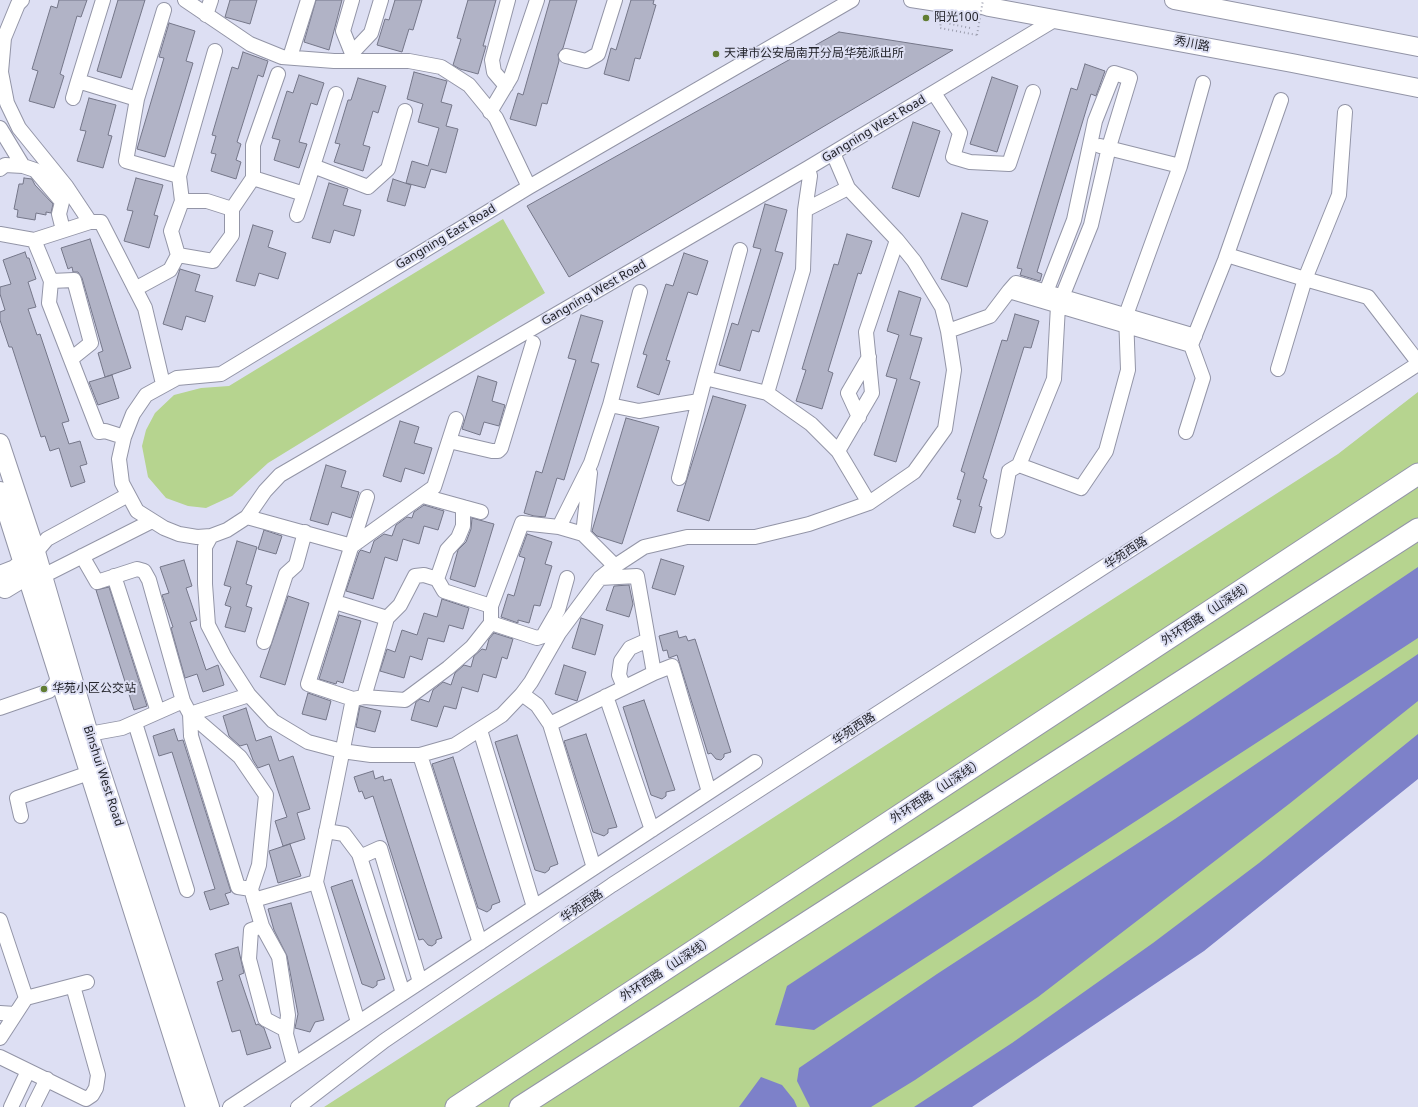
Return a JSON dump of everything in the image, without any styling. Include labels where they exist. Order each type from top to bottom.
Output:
[{"type":"highway","name":"外环西路（山深线）","points":[[456,1107],[1418,474]]},
{"type":"highway","points":[[520,1107],[1418,529]]},
{"type":"main road","name":"秀川路","points":[[967,0],[1056,19],[1418,88]]},
{"type":"main road","points":[[1174,0],[1418,47]]},
{"type":"main road","name":"Binshui West Road","points":[[0,443],[22,534],[32,567],[89,734],[210,1107]]},
{"type":"main road","name":"Binshui West Road","points":[[0,491],[22,534]]},
{"type":"main road","points":[[22,534],[1,582],[18,581],[32,567]]},
{"type":"main road","name":"Binshui West Road","points":[[32,567],[58,675],[195,1107]]},
{"type":"street","points":[[22,0],[18,4],[4,38],[2,47],[1,72],[7,103],[20,128],[66,186],[90,222]]},
{"type":"street","points":[[73,98],[103,0]]},
{"type":"street","points":[[185,0],[250,44],[282,57],[354,57],[408,61],[441,67],[469,86],[496,118],[529,187]]},
{"type":"street","points":[[206,15],[211,0]]},
{"type":"street","points":[[290,58],[308,0]]},
{"type":"street","points":[[352,0],[343,31],[354,57]]},
{"type":"street","points":[[354,57],[371,33],[381,0]]},
{"type":"street","points":[[506,86],[494,72],[492,60],[508,0]]},
{"type":"street","points":[[490,112],[511,77],[537,0]]},
{"type":"street","points":[[566,56],[586,61],[598,54],[614,0]]},
{"type":"street","name":"Gangning East Road","points":[[138,511],[122,483],[120,459],[124,437],[133,414],[146,394],[177,378],[221,374],[529,187],[852,0]]},
{"type":"street","points":[[911,0],[937,4],[986,4]]},
{"type":"street","points":[[164,10],[137,99],[126,161],[179,176]]},
{"type":"street","name":"Gangning West Road","points":[[138,511],[152,521],[179,534],[197,537],[211,536],[227,530],[247,517],[265,491],[280,475],[808,168],[1056,19]]},
{"type":"street","points":[[135,289],[170,270],[178,255],[171,231],[182,201],[179,176],[215,51]]},
{"type":"street","points":[[998,531],[1009,471],[1019,465],[1054,379],[1060,301],[1090,225],[1130,78],[1114,73],[1095,121],[1074,220],[1046,292]]},
{"type":"street","points":[[178,255],[213,261],[232,235],[232,209],[253,178],[253,145],[278,74]]},
{"type":"street","points":[[78,81],[137,99]]},
{"type":"street","points":[[1019,465],[1081,488],[1106,451],[1128,370],[1127,321],[1180,166],[1203,83]]},
{"type":"street","points":[[934,93],[960,133],[953,157],[970,162],[1009,164],[1033,92]]},
{"type":"street","points":[[297,215],[336,94]]},
{"type":"street","points":[[1186,432],[1203,378],[1193,341],[1227,255],[1281,100]]},
{"type":"street","points":[[313,166],[368,187],[388,169],[405,111]]},
{"type":"street","points":[[1278,369],[1305,279],[1339,195],[1345,112]]},
{"type":"street","points":[[0,128],[23,166]]},
{"type":"street","points":[[1090,144],[1110,147],[1180,166]]},
{"type":"street","points":[[211,536],[205,546],[205,584],[208,625],[224,656],[249,695],[273,720],[308,742],[342,751],[371,756],[420,754],[456,745],[502,715],[522,694],[559,633],[600,578],[644,547],[687,537],[755,537],[809,524],[869,504],[914,472],[945,429],[954,370],[948,331],[942,307],[914,261],[897,240],[848,188],[832,153]]},
{"type":"street","points":[[0,169],[6,165],[23,166],[35,170],[62,202],[59,214],[63,230]]},
{"type":"street","points":[[767,393],[803,270],[805,210],[810,176],[808,168]]},
{"type":"street","points":[[253,178],[304,194]]},
{"type":"street","points":[[805,210],[848,188]]},
{"type":"street","points":[[182,201],[207,201],[232,209]]},
{"type":"street","points":[[0,234],[34,240],[90,222],[101,222],[145,308],[163,384]]},
{"type":"street","points":[[34,240],[51,281],[48,303],[99,432],[105,431],[124,437]]},
{"type":"street","points":[[838,451],[872,394],[866,332],[897,240]]},
{"type":"street","points":[[679,478],[740,250]]},
{"type":"street","points":[[1227,255],[1368,297],[1418,363]]},
{"type":"street","points":[[51,281],[74,280],[91,343],[70,359]]},
{"type":"street","points":[[948,331],[990,316],[1016,283],[1046,292],[1060,301]]},
{"type":"street","points":[[1009,291],[1060,301],[1193,341]]},
{"type":"street","points":[[559,527],[591,462],[610,405],[640,292]]},
{"type":"street","points":[[449,441],[492,451],[498,451],[501,448],[533,343]]},
{"type":"street","points":[[859,417],[848,393],[869,357]]},
{"type":"street","name":"华苑西路","points":[[298,1107],[384,1041],[612,885],[1418,363]]},
{"type":"street","points":[[705,378],[767,393],[811,424],[838,451],[869,504]]},
{"type":"street","points":[[610,405],[640,411],[699,401]]},
{"type":"street","points":[[352,546],[434,487],[456,419]]},
{"type":"street","points":[[582,534],[591,462]]},
{"type":"street","points":[[32,567],[47,539],[128,495]]},
{"type":"street","points":[[423,496],[481,512]]},
{"type":"street","points":[[367,497],[308,684],[359,698],[405,700],[448,668],[472,647],[491,623],[491,606],[522,523],[559,527],[582,534],[615,566]]},
{"type":"street","points":[[437,579],[447,550],[458,538],[463,526],[463,507]]},
{"type":"street","points":[[247,517],[352,546]]},
{"type":"street","points":[[32,567],[82,556],[152,521]]},
{"type":"street","points":[[264,642],[286,574],[296,565],[305,532]]},
{"type":"street","points":[[82,556],[97,582],[137,569],[144,571],[184,701],[190,714],[191,736],[238,887],[253,894],[316,882]]},
{"type":"street","points":[[358,1022],[316,882],[342,751],[386,618],[400,605],[415,576],[424,575],[437,579],[444,591],[491,606]]},
{"type":"street","points":[[114,576],[158,712]]},
{"type":"street","points":[[600,578],[637,576],[654,673]]},
{"type":"street","points":[[491,623],[537,638],[543,636],[558,610],[567,578]]},
{"type":"street","points":[[335,602],[386,618]]},
{"type":"street","points":[[624,687],[619,675],[621,661],[630,648],[648,640]]},
{"type":"street","points":[[550,724],[624,687],[672,666],[709,792]]},
{"type":"street","points":[[0,708],[49,691],[56,683],[58,675]]},
{"type":"street","points":[[522,694],[537,705],[550,724],[594,868]]},
{"type":"street","points":[[190,714],[249,695]]},
{"type":"street","points":[[606,696],[652,830]]},
{"type":"street","points":[[89,734],[122,728],[184,701]]},
{"type":"street","points":[[190,714],[240,757],[266,795],[259,865],[253,894],[262,926],[278,957],[288,1014],[286,1030],[294,1064]]},
{"type":"street","points":[[135,723],[187,890]]},
{"type":"street","points":[[480,730],[534,907]]},
{"type":"street","points":[[420,754],[480,943]]},
{"type":"street","points":[[230,1107],[755,762]]},
{"type":"street","points":[[21,816],[17,798],[89,773]]},
{"type":"street","points":[[326,831],[344,834],[360,857],[403,993]]},
{"type":"street","points":[[360,857],[380,848],[420,982]]},
{"type":"street","points":[[0,920],[26,998]]},
{"type":"street","points":[[262,926],[251,930],[249,959],[265,1019],[286,1030]]},
{"type":"street","points":[[0,1038],[26,998],[87,982]]},
{"type":"street","points":[[0,1057],[47,1079],[90,1102],[96,1088],[98,1074],[72,986]]},
{"type":"street","points":[[0,1013],[15,1014]]},
{"type":"street","points":[[11,1107],[28,1070]]},
{"type":"street","points":[[33,1107],[47,1079]]},
{"type":"path","points":[[970,28],[942,22],[940,28],[977,35],[986,4]]},
{"type":"green space","points":[[503,219],[545,293],[268,463],[232,496],[206,508],[188,506],[166,498],[148,477],[142,446],[146,430],[155,413],[174,395],[201,388],[229,386]]},
{"type":"green space","points":[[1418,392],[1418,765],[956,1107],[324,1107],[1338,454]]},
{"type":"water","points":[[1418,567],[1418,638],[814,1030],[775,1025],[787,986],[1188,722]]},
{"type":"water","points":[[1418,654],[1418,701],[1289,804],[1038,997],[915,1080],[871,1107],[810,1107],[797,1081],[799,1068],[937,974],[1175,819]]},
{"type":"water","points":[[1418,734],[1418,779],[1204,951],[972,1107],[914,1107],[1012,1043],[1153,943],[1259,863]]},
{"type":"water","points":[[761,1077],[782,1085],[794,1100],[797,1107],[739,1107]]},
{"type":"building","points":[[59,0],[87,0],[81,17],[77,16],[60,74],[64,76],[54,108],[29,101],[38,71],[32,69],[51,6],[57,8]]},
{"type":"building","points":[[118,0],[145,0],[121,78],[97,71]]},
{"type":"building","points":[[230,0],[257,0],[250,24],[225,17]]},
{"type":"building","points":[[316,0],[342,0],[329,50],[304,42]]},
{"type":"building","points":[[395,0],[422,0],[413,30],[409,29],[402,52],[377,45],[385,19],[389,20]]},
{"type":"building","points":[[468,0],[496,0],[483,46],[486,46],[478,74],[460,69],[453,65],[461,39],[457,38]]},
{"type":"building","points":[[550,0],[577,0],[563,48],[558,54],[559,61],[547,104],[542,103],[536,126],[510,119],[518,93],[523,95]]},
{"type":"building","points":[[631,0],[654,0],[653,4],[656,5],[640,59],[635,58],[629,81],[604,74],[611,48],[616,50]]},
{"type":"building","points":[[169,23],[195,31],[186,61],[193,63],[165,157],[137,149],[164,58],[159,57]]},
{"type":"building","points":[[839,32],[953,50],[569,277],[527,206]]},
{"type":"building","points":[[243,52],[268,61],[263,77],[258,75],[237,142],[241,144],[236,160],[241,162],[236,179],[211,171],[216,154],[211,153],[216,136],[212,135],[232,67],[238,69]]},
{"type":"building","points":[[1085,64],[1105,71],[1096,96],[1091,94],[1037,272],[1042,274],[1040,281],[1020,275],[1022,269],[1017,268],[1071,88],[1077,90]]},
{"type":"building","points":[[414,72],[447,81],[441,102],[452,105],[446,126],[458,129],[446,173],[431,169],[425,188],[406,183],[412,161],[428,166],[439,128],[418,122],[423,104],[407,99]]},
{"type":"building","points":[[299,75],[324,83],[317,105],[311,103],[299,142],[307,144],[299,168],[274,160],[280,140],[272,138],[287,91],[293,93]]},
{"type":"building","points":[[992,77],[1018,86],[997,152],[970,144]]},
{"type":"building","points":[[358,78],[386,86],[378,113],[373,111],[363,145],[370,147],[363,171],[334,162],[340,144],[335,143],[348,100],[351,100]]},
{"type":"building","points":[[89,98],[116,105],[108,135],[112,136],[103,168],[77,161],[86,131],[80,130]]},
{"type":"building","points":[[913,122],[940,131],[919,197],[892,188]]},
{"type":"building","points":[[24,178],[32,179],[35,185],[53,204],[51,213],[46,212],[46,215],[36,213],[35,220],[17,217],[18,210],[14,209],[19,184],[23,184]]},
{"type":"building","points":[[136,178],[163,185],[154,215],[158,216],[149,248],[124,241],[133,211],[127,210]]},
{"type":"building","points":[[393,179],[411,185],[405,206],[387,201]]},
{"type":"building","points":[[329,183],[348,189],[343,205],[361,210],[354,236],[334,230],[330,243],[312,238]]},
{"type":"building","points":[[765,204],[787,210],[775,251],[783,253],[759,332],[752,330],[740,371],[719,365],[732,323],[738,325],[761,249],[753,247]]},
{"type":"building","points":[[962,213],[988,221],[967,287],[941,279]]},
{"type":"building","points":[[253,225],[273,231],[268,247],[286,253],[278,279],[259,273],[255,286],[236,281]]},
{"type":"building","points":[[847,234],[872,241],[861,274],[858,273],[828,371],[833,373],[822,409],[796,401],[806,370],[802,369],[834,264],[838,265]]},
{"type":"building","points":[[90,239],[131,368],[105,377],[98,353],[103,351],[82,278],[78,272],[73,272],[72,267],[68,269],[61,248]]},
{"type":"building","points":[[25,252],[27,258],[29,258],[36,279],[28,282],[36,307],[28,309],[37,335],[40,334],[69,421],[62,423],[69,444],[80,441],[87,464],[80,466],[85,482],[71,487],[59,448],[50,451],[45,436],[41,437],[12,347],[9,347],[0,320],[0,312],[5,310],[0,294],[0,287],[11,284],[3,260]]},
{"type":"building","points":[[684,253],[708,261],[697,295],[688,292],[666,360],[670,361],[659,395],[637,387],[647,355],[643,354],[666,284],[673,286]]},
{"type":"building","points":[[180,269],[200,275],[195,291],[213,296],[205,322],[186,316],[182,330],[163,324]]},
{"type":"building","points":[[899,291],[921,298],[910,335],[922,338],[910,379],[920,382],[896,462],[874,455],[897,379],[886,376],[899,335],[887,331]]},
{"type":"building","points":[[1015,314],[1039,321],[1031,348],[1024,347],[983,478],[987,480],[979,506],[982,507],[975,533],[953,526],[961,500],[957,499],[965,473],[961,471],[1002,340],[1007,341]]},
{"type":"building","points":[[581,315],[603,321],[591,362],[599,364],[564,480],[557,478],[545,517],[534,516],[524,513],[536,471],[542,473],[576,360],[568,358]]},
{"type":"building","points":[[112,375],[119,398],[98,405],[89,382]]},
{"type":"building","points":[[478,376],[497,382],[492,401],[505,405],[499,426],[484,422],[480,435],[462,429]]},
{"type":"building","points":[[713,396],[746,405],[709,521],[677,511]]},
{"type":"building","points":[[626,418],[659,427],[622,544],[597,536],[592,531]]},
{"type":"building","points":[[400,421],[419,427],[414,443],[432,448],[424,474],[405,468],[401,482],[383,476]]},
{"type":"building","points":[[326,465],[346,471],[341,487],[359,492],[351,518],[332,512],[328,525],[310,520]]},
{"type":"building","points":[[424,505],[444,511],[438,530],[424,526],[419,544],[403,539],[397,561],[385,557],[373,599],[346,591],[359,552],[361,550],[370,553],[374,541],[384,534],[392,536],[396,525],[407,517],[412,518],[414,512]]},
{"type":"building","points":[[472,518],[494,524],[475,587],[450,579],[458,550],[466,542],[471,529]]},
{"type":"building","points":[[264,530],[282,536],[276,554],[258,549]]},
{"type":"building","points":[[527,534],[552,542],[545,564],[552,566],[540,606],[534,605],[529,623],[518,620],[518,623],[501,617],[508,594],[514,596],[525,558],[519,556]]},
{"type":"building","points":[[237,541],[257,547],[246,584],[252,586],[246,606],[252,608],[245,632],[225,627],[231,607],[225,605],[231,587],[224,585]]},
{"type":"building","points":[[661,559],[684,566],[675,595],[652,588]]},
{"type":"building","points":[[184,560],[192,586],[186,588],[197,620],[190,622],[206,670],[218,665],[224,685],[203,692],[197,674],[185,678],[171,628],[173,627],[162,595],[169,593],[160,567]]},
{"type":"building","points":[[629,585],[633,604],[629,617],[606,610],[614,586]]},
{"type":"building","points":[[109,587],[147,706],[134,710],[96,590]]},
{"type":"building","points":[[288,596],[309,603],[285,685],[260,677]]},
{"type":"building","points":[[442,599],[469,608],[463,629],[449,625],[444,642],[428,638],[422,660],[410,656],[404,678],[380,671],[387,649],[395,652],[402,630],[417,635],[424,613],[437,617]]},
{"type":"building","points":[[339,615],[361,621],[343,683],[337,681],[336,684],[319,679]]},
{"type":"building","points":[[581,618],[603,625],[595,655],[572,648]]},
{"type":"building","points":[[677,631],[679,638],[686,636],[688,641],[695,639],[731,752],[724,754],[724,757],[721,760],[716,759],[711,753],[708,754],[677,655],[669,658],[667,650],[663,651],[659,636]]},
{"type":"building","points":[[494,633],[513,639],[507,659],[502,657],[496,678],[483,674],[478,692],[462,687],[456,709],[444,706],[437,727],[411,720],[416,702],[420,699],[429,702],[433,690],[443,682],[451,685],[455,673],[464,665],[471,667],[474,656],[482,649],[486,650],[489,639]]},
{"type":"building","points":[[564,665],[586,672],[577,701],[555,694]]},
{"type":"building","points":[[308,693],[331,701],[326,720],[302,714]]},
{"type":"building","points":[[644,700],[675,790],[666,792],[666,796],[662,799],[651,795],[623,707]]},
{"type":"building","points":[[360,706],[381,711],[375,732],[356,727]]},
{"type":"building","points":[[246,708],[256,741],[271,736],[279,761],[293,756],[310,809],[297,813],[305,839],[283,846],[275,821],[287,817],[269,764],[258,768],[253,760],[247,744],[240,746],[229,736],[223,716]]},
{"type":"building","points":[[174,729],[178,741],[183,740],[231,892],[225,894],[229,904],[210,910],[204,892],[215,889],[172,752],[159,756],[153,736]]},
{"type":"building","points":[[586,734],[617,827],[608,829],[608,833],[604,836],[593,832],[564,741]]},
{"type":"building","points":[[517,735],[558,864],[550,867],[545,873],[535,870],[495,742]]},
{"type":"building","points":[[453,757],[500,902],[492,905],[491,909],[487,912],[478,908],[432,764]]},
{"type":"building","points":[[373,771],[375,779],[383,776],[384,781],[391,779],[442,938],[436,940],[436,943],[432,946],[428,945],[423,939],[419,940],[373,796],[365,799],[362,791],[359,792],[354,777]]},
{"type":"building","points":[[290,844],[301,876],[278,883],[269,851]]},
{"type":"building","points":[[352,880],[385,979],[377,981],[377,985],[373,988],[362,984],[331,887]]},
{"type":"building","points":[[291,903],[324,1020],[315,1022],[310,1032],[295,1028],[298,1014],[287,956],[274,930],[268,909]]},
{"type":"building","points":[[238,947],[244,973],[239,975],[256,1025],[258,1024],[264,1028],[271,1048],[247,1055],[240,1030],[232,1032],[217,982],[223,980],[215,954]]},
{"type":"place","name":"阳光100","points":[[926,18]]},
{"type":"place","name":"天津市公安局南开分局华苑派出所","points":[[716,54]]},
{"type":"place","name":"华苑小区公交站","points":[[44,689]]}]
